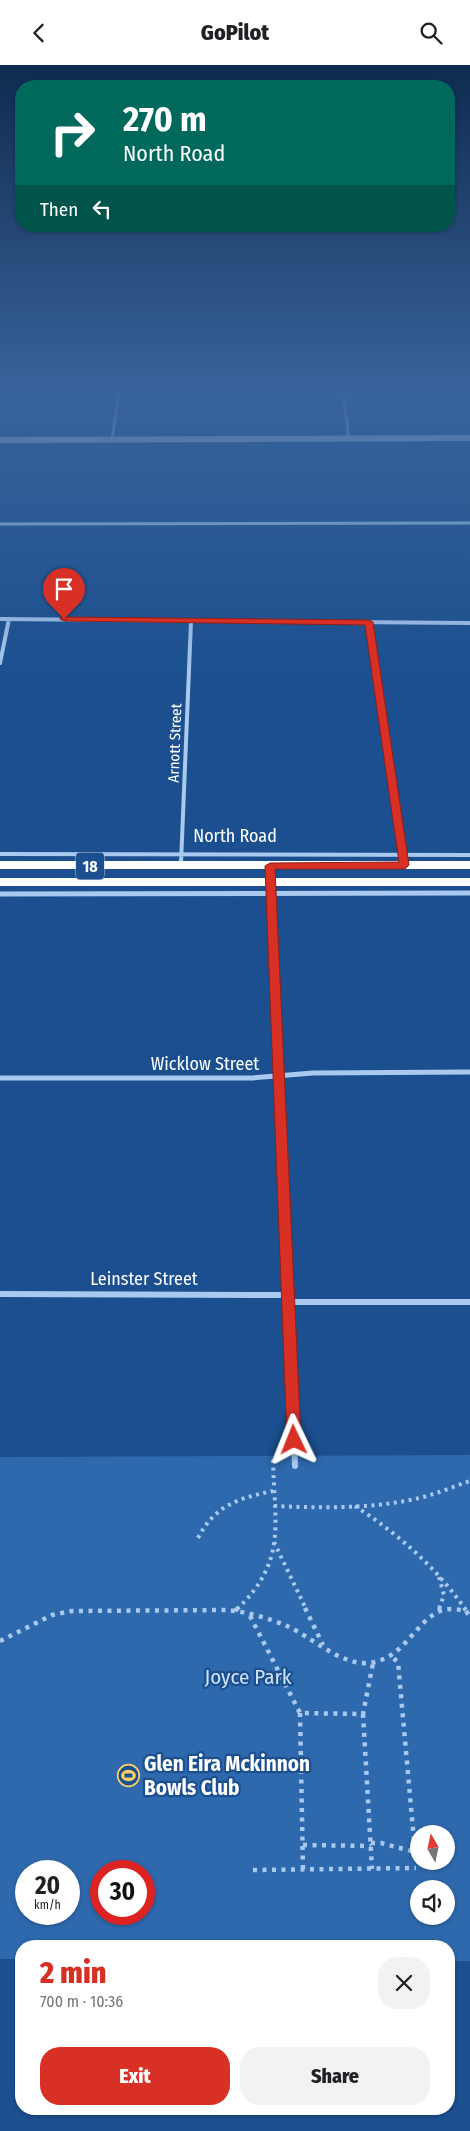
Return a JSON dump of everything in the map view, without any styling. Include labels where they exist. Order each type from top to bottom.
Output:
[{"type":"highway","name":"North Road","points":[[0,865],[181,861],[270,866],[404,860],[470,865]]},
{"type":"highway","name":"18","points":[[0,882],[271,888],[470,882]]},
{"type":"street","points":[[0,524],[470,523]]},
{"type":"street","points":[[0,619],[470,623]]},
{"type":"street","points":[[0,663],[9,619]]},
{"type":"street","name":"Arnott Street","points":[[181,861],[191,621]]},
{"type":"street","points":[[369,622],[404,860]]},
{"type":"street","name":"North Road","points":[[0,854],[181,861],[404,860],[470,855]]},
{"type":"street","points":[[270,866],[295,1463]]},
{"type":"street","points":[[0,894],[271,888],[470,893]]},
{"type":"street","name":"Wicklow Street","points":[[0,1077],[252,1079],[313,1073],[470,1073]]},
{"type":"street","name":"Leinster Street","points":[[0,1294],[288,1295]]},
{"type":"street","points":[[289,1302],[470,1302]]},
{"type":"path","points":[[235,1611],[262,1581],[271,1562],[274,1542],[273,1459],[295,1463]]},
{"type":"path","points":[[274,1506],[303,1508],[355,1506],[416,1499],[470,1481]]},
{"type":"path","points":[[198,1538],[202,1527],[212,1515],[228,1503],[255,1494],[274,1491]]},
{"type":"path","points":[[355,1506],[386,1528],[437,1573],[455,1593],[470,1617]]},
{"type":"path","points":[[274,1542],[324,1645]]},
{"type":"path","points":[[437,1573],[444,1595],[439,1610]]},
{"type":"path","points":[[0,1641],[52,1615],[72,1611],[235,1611],[278,1623],[324,1645],[342,1656],[357,1661],[380,1664],[402,1649],[417,1630],[439,1610],[450,1607],[466,1611]]},
{"type":"path","points":[[250,1615],[300,1713],[303,1869]]},
{"type":"path","points":[[303,1845],[381,1843],[415,1852],[398,1662],[392,1657]]},
{"type":"path","points":[[372,1869],[363,1714],[373,1663]]},
{"type":"path","points":[[300,1713],[363,1714]]},
{"type":"path","points":[[253,1870],[410,1868]]},
{"type":"green space","name":"Joyce Park","points":[[470,1455],[470,1961],[455,1961],[455,1940],[15,1940],[15,1959],[0,1959],[0,1457]]},
{"type":"place","name":"Glen Eira Mckinnon Bowls Club","points":[[128,1776]]},
{"type":"route","points":[[64,619],[369,622],[405,865],[270,866],[294,1440]]}]
